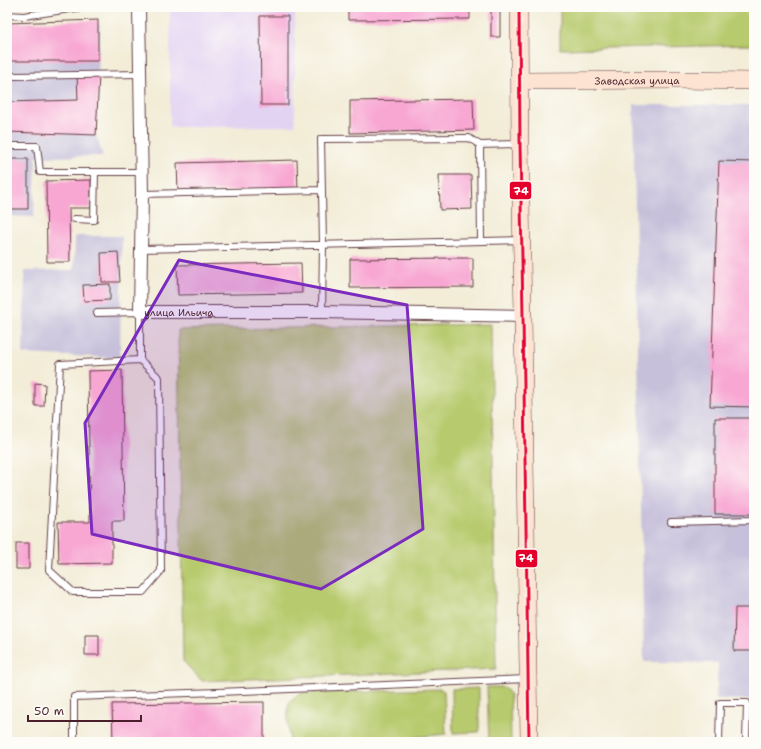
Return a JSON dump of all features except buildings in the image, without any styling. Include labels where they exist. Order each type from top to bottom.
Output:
[{"type":"main road","points":[[519,7],[529,742]]},
{"type":"main road","name":"Заводская улица","points":[[520,81],[754,81]]},
{"type":"street","name":"улица Ильича","points":[[139,7],[142,172],[140,312],[322,312],[523,316]]},
{"type":"lane","points":[[7,15],[24,16],[83,7]]},
{"type":"lane","points":[[15,76],[140,74]]},
{"type":"lane","points":[[322,312],[323,245],[321,139],[469,138],[480,145],[520,144]]},
{"type":"lane","points":[[480,145],[481,241]]},
{"type":"lane","points":[[7,146],[36,146],[40,172],[142,172]]},
{"type":"lane","points":[[75,219],[94,220],[95,172]]},
{"type":"lane","points":[[142,194],[322,190]]},
{"type":"lane","points":[[141,249],[522,240]]},
{"type":"lane","points":[[97,313],[140,312],[140,360],[159,378],[161,571],[143,592],[73,592],[49,570],[60,364],[140,360]]},
{"type":"lane","points":[[671,522],[754,520]]},
{"type":"lane","points":[[74,742],[74,697],[528,679]]},
{"type":"lane","points":[[718,742],[720,703],[747,703],[746,742]]},
{"type":"highlighted area","points":[[179,260],[407,305],[423,529],[321,589],[92,534],[85,423]]},
{"type":"shaded area","points":[[170,7],[295,7],[295,126],[170,127]]},
{"type":"shaded area","points":[[7,25],[100,25],[96,135],[103,156],[36,157],[34,217],[7,216]]},
{"type":"shaded area","points":[[633,105],[754,105],[754,700],[716,699],[718,663],[644,662]]},
{"type":"shaded area","points":[[75,236],[122,236],[120,358],[23,354],[25,271],[74,270]]},
{"type":"green space","points":[[560,7],[754,7],[754,45],[560,49]]},
{"type":"green space","points":[[491,324],[496,669],[202,681],[183,661],[178,330]]},
{"type":"green space","points":[[487,687],[504,687],[510,694],[511,742],[489,742]]},
{"type":"green space","points":[[479,688],[479,732],[453,733],[452,689]]},
{"type":"green space","points":[[440,689],[444,691],[446,734],[418,737],[407,742],[290,742],[288,706],[296,696],[302,693]]},
{"type":"transit line","name":"74","points":[[519,7],[529,742]]}]
